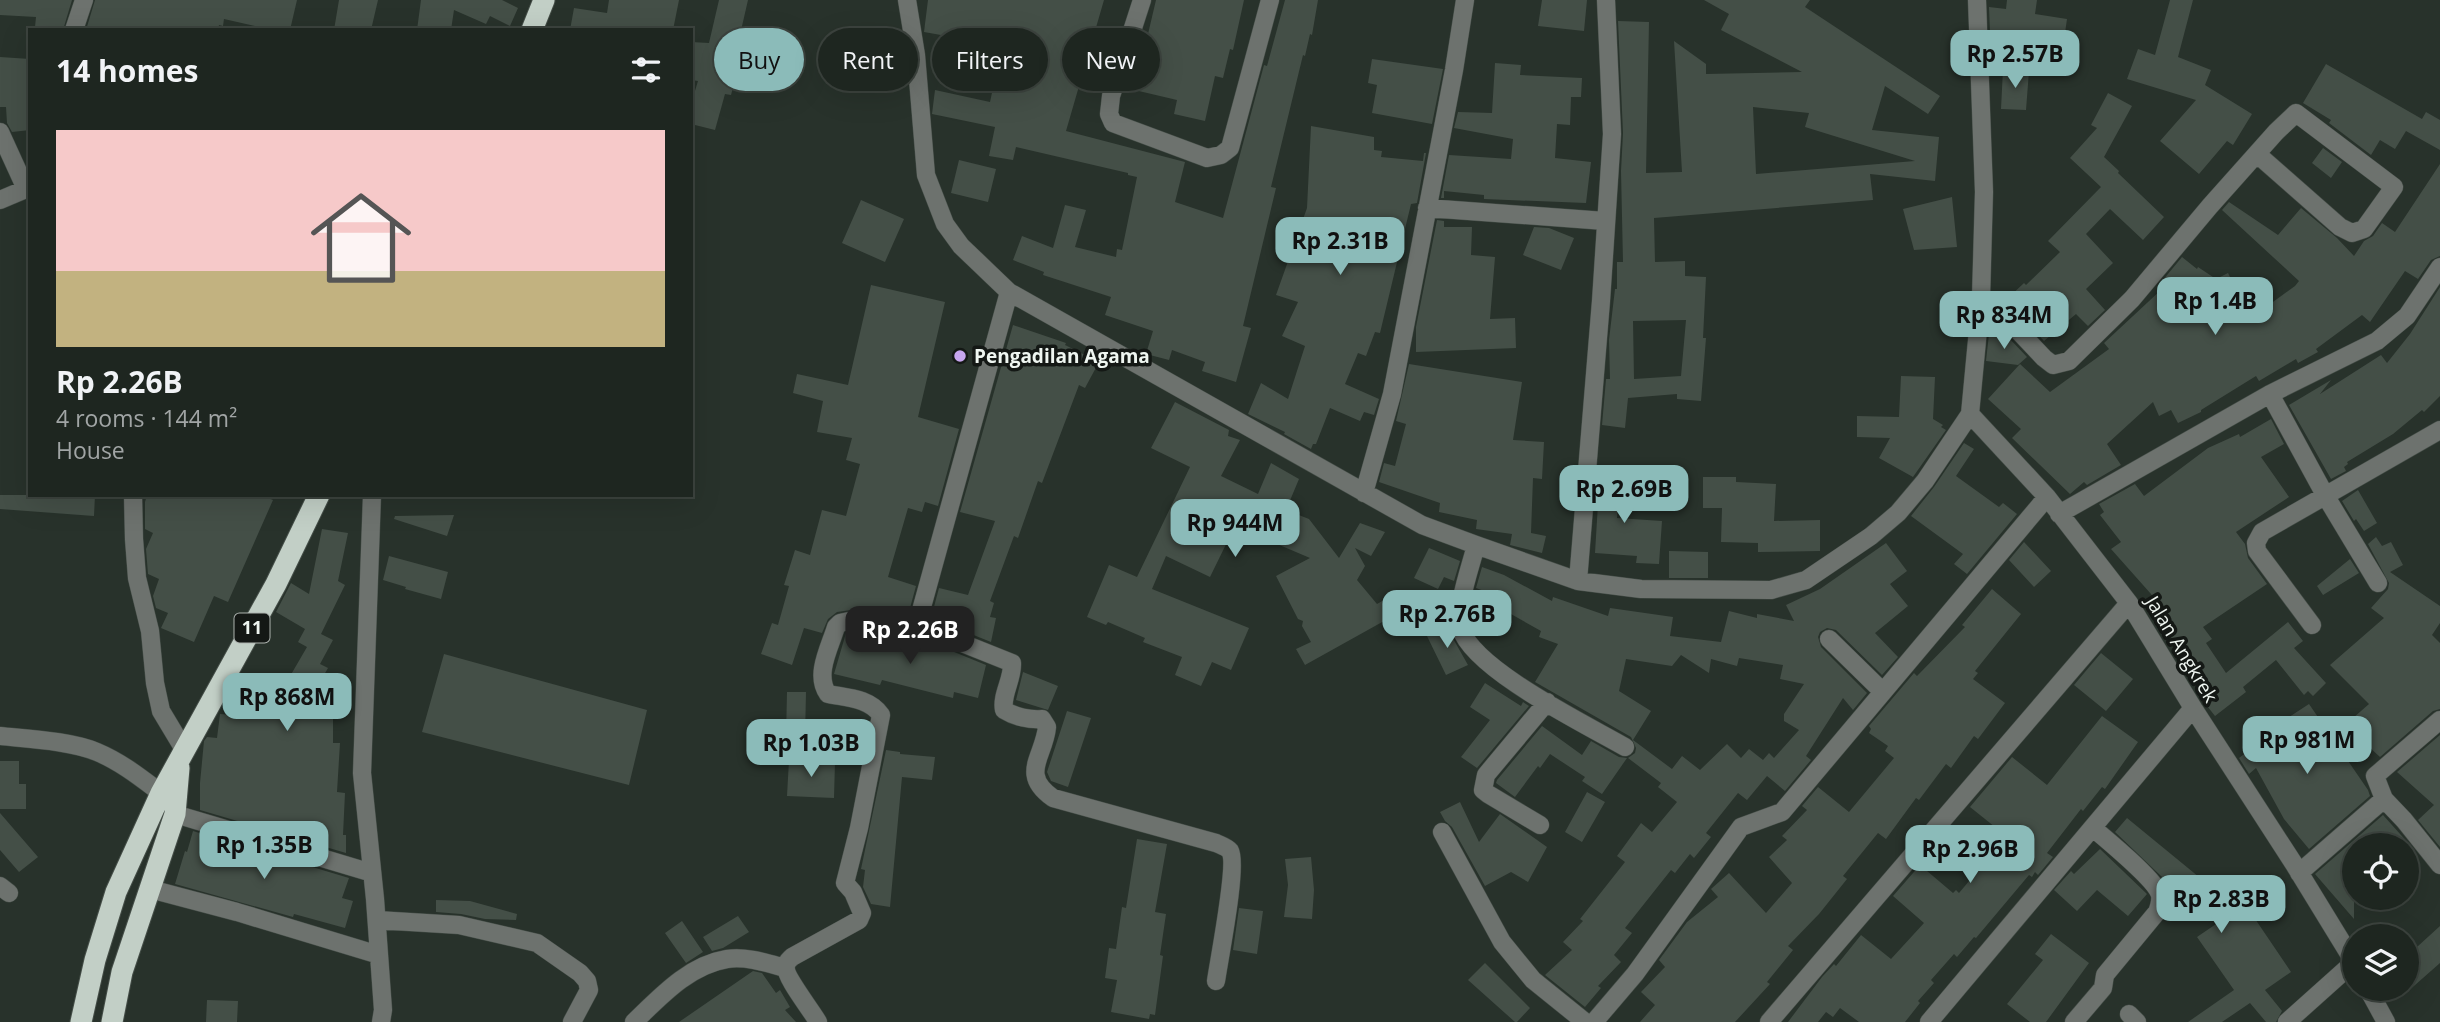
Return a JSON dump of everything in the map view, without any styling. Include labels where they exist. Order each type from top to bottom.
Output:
[{"type":"highway","points":[[532,28],[544,0]]},
{"type":"highway","name":"11","points":[[81,1022],[95,960],[116,892],[161,793],[276,584],[318,497]]},
{"type":"highway","name":"11","points":[[112,1022],[122,972],[150,889],[183,817],[182,755]]},
{"type":"street","points":[[75,28],[84,0]]},
{"type":"street","points":[[907,0],[916,55],[926,175],[945,224],[961,246],[1009,292],[1422,525],[1578,581],[1641,589],[1735,590],[1770,590],[1806,580],[1871,536],[1898,513],[1925,481],[1970,414],[1981,298],[1984,192],[1973,2]]},
{"type":"street","points":[[1142,0],[1111,96],[1109,114],[1113,123],[1208,158],[1221,155],[1230,148],[1270,0]]},
{"type":"street","points":[[1364,493],[1392,394],[1465,0]]},
{"type":"street","points":[[1578,581],[1612,134],[1605,0]]},
{"type":"street","points":[[1981,298],[2011,323],[2053,365],[2069,361],[2132,299],[2210,206],[2276,132],[2296,113],[2394,187],[2364,229],[2352,233],[2340,228],[2257,154]]},
{"type":"street","points":[[0,132],[28,189]]},
{"type":"street","points":[[0,200],[28,191]]},
{"type":"street","points":[[1427,208],[1605,221]]},
{"type":"street","points":[[2059,514],[2270,394],[2377,341],[2407,316],[2440,267]]},
{"type":"street","points":[[818,1022],[788,977],[786,963],[792,957],[859,920],[862,913],[853,892],[845,883],[859,828],[881,715],[874,706],[866,702],[828,694],[821,677],[836,626],[840,623],[849,621],[910,632],[917,625],[1009,292]]},
{"type":"street","points":[[2270,394],[2325,495],[2378,583]]},
{"type":"street","name":"Jalan Angkrek","points":[[1970,414],[2047,497],[2129,603],[2342,943]]},
{"type":"street","points":[[2312,625],[2257,551],[2256,543],[2262,532],[2440,430]]},
{"type":"street","points":[[133,497],[137,578],[150,631],[155,683],[161,710],[182,755]]},
{"type":"street","points":[[372,497],[362,773],[377,920],[382,1022]]},
{"type":"street","points":[[1594,1022],[1635,974],[1741,827],[1782,812],[2047,497]]},
{"type":"street","points":[[1476,545],[1460,613],[1461,628],[1466,638],[1483,659],[1547,702],[1625,747]]},
{"type":"street","points":[[1769,1022],[2129,603]]},
{"type":"street","points":[[917,625],[1012,663],[1004,710],[1011,714],[1042,719],[1047,727],[1035,766],[1037,784],[1044,792],[1053,798],[1216,843],[1231,853],[1230,884],[1216,981]]},
{"type":"street","points":[[1829,639],[1883,692]]},
{"type":"street","points":[[1540,825],[1488,794],[1483,790],[1482,784],[1486,775],[1547,702]]},
{"type":"street","points":[[1929,1022],[2193,708]]},
{"type":"street","points":[[2440,720],[2375,776],[2384,799],[2440,865]]},
{"type":"street","points":[[0,736],[95,751],[128,767],[161,793]]},
{"type":"street","points":[[2299,873],[2384,799]]},
{"type":"street","points":[[183,817],[372,873]]},
{"type":"street","points":[[2074,1022],[2104,988],[2105,975],[2157,912],[2160,902],[2157,890],[2146,877],[2093,828]]},
{"type":"street","points":[[1442,831],[1502,942],[1533,980],[1585,1022]]},
{"type":"street","points":[[150,889],[237,912],[379,956]]},
{"type":"street","points":[[377,920],[459,925],[537,943],[580,973],[587,981],[589,990],[572,1022]]},
{"type":"street","points":[[634,1022],[674,985],[704,965],[728,959],[755,961],[785,968]]},
{"type":"street","points":[[2287,1022],[2342,973]]},
{"type":"street","points":[[2375,1001],[2386,1022]]},
{"type":"building","points":[[0,0],[72,0],[64,28],[35,27],[36,17],[0,15]]},
{"type":"building","points":[[95,0],[297,0],[290,28],[263,28],[224,19],[223,26],[219,25],[218,28],[87,28]]},
{"type":"building","points":[[339,0],[378,0],[371,28],[334,28]]},
{"type":"building","points":[[421,0],[502,0],[518,8],[510,26],[490,16],[486,24],[454,10],[451,28],[417,28]]},
{"type":"building","points":[[609,0],[679,0],[673,28],[570,28],[574,8],[607,13]]},
{"type":"building","points":[[719,0],[748,0],[742,28],[714,28],[714,91],[732,91],[731,95],[725,94],[715,130],[693,124],[693,97],[698,81],[693,80],[693,42],[709,43]]},
{"type":"building","points":[[928,0],[1104,0],[1096,28],[1062,28],[1062,91],[1078,91],[1066,131],[1185,162],[1175,202],[1223,218],[1264,65],[1267,66],[1285,0],[1318,0],[1312,35],[1310,34],[1305,56],[1303,55],[1271,187],[1276,188],[1243,326],[1251,328],[1236,382],[1202,371],[1205,362],[1172,350],[1169,360],[1146,354],[1153,331],[1105,315],[1111,297],[1043,275],[1044,272],[1013,260],[1022,236],[1053,248],[1065,205],[1086,210],[1075,247],[1116,257],[1117,249],[1122,250],[1137,177],[1016,147],[1013,160],[989,156],[995,127],[932,114],[935,91],[990,102],[992,91],[1048,91],[1048,28],[932,28],[932,33],[924,32]]},
{"type":"building","points":[[1156,0],[1244,0],[1233,50],[1230,49],[1223,78],[1215,76],[1205,121],[1174,114],[1177,100],[1139,91],[1160,91],[1160,28],[1149,28]]},
{"type":"building","points":[[1542,0],[1587,0],[1584,31],[1538,26]]},
{"type":"building","points":[[1704,0],[1810,0],[1805,7],[1940,96],[1928,114],[1885,86],[1872,130],[1939,137],[1935,181],[1870,174],[1873,200],[1654,218],[1655,262],[1685,261],[1685,276],[1706,277],[1703,338],[1706,338],[1701,401],[1677,399],[1677,394],[1628,398],[1625,428],[1602,425],[1606,379],[1610,379],[1609,340],[1617,289],[1617,262],[1623,262],[1623,133],[1618,21],[1649,22],[1646,173],[1682,172],[1674,41],[1706,64],[1706,74],[1802,72],[1721,30],[1729,14]],"holes":[[[1753,107],[1809,113],[1805,127],[1915,161],[1756,174]],[[1686,320],[1681,376],[1634,379],[1633,321]]]},
{"type":"building","points":[[2007,0],[2037,0],[2035,14],[2067,19],[2063,47],[2029,43],[2029,38],[1990,32],[1989,7],[2006,9]]},
{"type":"building","points":[[2170,0],[2193,0],[2178,57],[2211,70],[2205,85],[2252,114],[2233,145],[2227,141],[2199,174],[2160,141],[2196,100],[2127,79],[2138,49],[2155,55]]},
{"type":"building","points":[[0,57],[28,59],[28,130],[12,132],[7,123],[6,107],[0,107]]},
{"type":"building","points":[[1372,59],[1443,69],[1432,124],[1372,113],[1377,85],[1368,83]]},
{"type":"building","points":[[1495,63],[1521,65],[1520,75],[1582,78],[1581,97],[1571,97],[1570,125],[1557,124],[1555,158],[1591,162],[1586,203],[1484,199],[1484,195],[1444,191],[1444,198],[1441,198],[1449,155],[1511,159],[1513,139],[1454,128],[1458,112],[1492,113]]},
{"type":"building","points":[[2326,64],[2422,119],[2426,112],[2440,120],[2440,150],[2406,131],[2395,149],[2380,140],[2371,155],[2329,123],[2331,120],[2303,103]]},
{"type":"building","points":[[2003,69],[2029,71],[2026,110],[2001,109]]},
{"type":"building","points":[[2108,93],[2132,106],[2104,157],[2164,217],[2143,240],[2110,209],[2086,234],[2113,263],[2086,289],[2105,310],[2088,326],[2076,314],[2044,341],[2006,300],[2060,252],[2048,241],[2101,187],[2070,158],[2097,128],[2091,125]]},
{"type":"building","points":[[1311,126],[1374,137],[1374,150],[1382,151],[1381,157],[1423,161],[1426,153],[1417,203],[1411,204],[1380,333],[1375,332],[1366,356],[1358,353],[1345,384],[1379,399],[1374,415],[1364,412],[1360,421],[1330,408],[1316,444],[1313,444],[1311,449],[1284,434],[1285,432],[1248,414],[1261,383],[1288,399],[1305,346],[1282,336],[1298,302],[1276,295],[1307,208]]},
{"type":"building","points":[[2323,148],[2342,162],[2331,178],[2312,163]]},
{"type":"building","points":[[959,160],[996,169],[988,202],[951,193]]},
{"type":"building","points":[[2440,164],[2440,256],[2431,260],[2418,279],[2405,271],[2370,322],[2362,315],[2316,349],[2318,352],[2298,363],[2296,359],[2259,381],[2256,376],[2201,412],[2178,423],[2171,410],[2159,416],[2153,402],[2107,444],[2121,465],[2087,485],[2084,482],[2070,494],[2012,438],[2021,429],[1988,399],[2020,364],[2050,392],[2109,349],[2104,343],[2162,289],[2158,286],[2182,257],[2216,279],[2228,273],[2236,289],[2249,281],[2266,307],[2295,286],[2299,281],[2222,210],[2229,202],[2278,235],[2301,208],[2354,256],[2382,223],[2395,232]]},
{"type":"building","points":[[1952,197],[1957,247],[1914,250],[1903,209]]},
{"type":"building","points":[[861,200],[904,219],[885,262],[842,243]]},
{"type":"building","points":[[1437,220],[1444,221],[1444,227],[1472,227],[1471,255],[1495,257],[1490,319],[1515,318],[1516,348],[1416,352],[1416,327]]},
{"type":"building","points":[[1534,227],[1549,228],[1574,238],[1561,270],[1523,255]]},
{"type":"building","points":[[871,285],[945,302],[918,417],[959,429],[938,506],[925,502],[922,512],[908,508],[888,577],[916,586],[907,619],[851,610],[837,612],[828,619],[822,633],[804,628],[792,665],[761,654],[772,623],[778,625],[789,586],[784,585],[795,550],[810,555],[822,510],[846,516],[860,464],[846,460],[852,438],[817,432],[823,401],[793,393],[797,374],[848,385]]},
{"type":"building","points":[[2440,287],[2440,396],[2424,412],[2422,410],[2393,434],[2347,462],[2344,467],[2346,471],[2331,479],[2289,405],[2331,380],[2320,394],[2381,355],[2387,363],[2410,334]]},
{"type":"building","points":[[1013,325],[1066,343],[1065,345],[1099,362],[1085,388],[1079,385],[1042,483],[1038,481],[1018,538],[1014,536],[990,601],[994,603],[990,617],[996,618],[991,642],[931,618],[939,588],[968,595],[995,521],[960,512]]},
{"type":"building","points":[[1989,334],[2008,337],[2027,357],[2018,365],[1986,361]]},
{"type":"building","points":[[1409,364],[1522,382],[1513,440],[1544,442],[1542,479],[1533,478],[1531,533],[1546,536],[1542,553],[1510,545],[1512,534],[1476,529],[1477,520],[1439,512],[1440,503],[1379,482],[1384,463],[1395,466],[1406,424],[1396,421]]},
{"type":"building","points":[[1901,376],[1935,377],[1933,419],[1946,430],[1913,477],[1879,458],[1890,438],[1857,437],[1857,416],[1899,417]]},
{"type":"building","points":[[1175,402],[1229,430],[1228,436],[1240,440],[1221,476],[1258,494],[1271,463],[1299,479],[1286,510],[1309,519],[1339,558],[1360,523],[1385,532],[1371,556],[1355,548],[1365,566],[1357,580],[1377,604],[1384,600],[1393,616],[1305,665],[1296,649],[1311,642],[1302,626],[1303,621],[1298,619],[1276,576],[1310,558],[1235,526],[1210,577],[1166,556],[1152,589],[1249,628],[1231,670],[1212,662],[1201,686],[1175,675],[1182,657],[1143,642],[1145,638],[1108,622],[1106,625],[1087,617],[1109,565],[1137,577],[1190,467],[1151,448]]},
{"type":"building","points":[[2271,419],[2284,444],[2261,457],[2289,497],[2236,532],[2245,544],[2248,558],[2267,584],[2203,627],[2212,639],[2206,643],[2226,673],[2288,622],[2303,641],[2294,648],[2326,683],[2313,696],[2308,691],[2304,695],[2276,660],[2243,687],[2246,692],[2215,716],[2196,692],[2202,687],[2166,630],[2173,625],[2151,594],[2111,549],[2121,542],[2100,515],[2104,512],[2099,504],[2135,484],[2144,496],[2208,448],[2239,434],[2240,437]]},
{"type":"building","points":[[1964,443],[1974,449],[1956,476],[1999,507],[2003,503],[2017,514],[1967,574],[1954,564],[1963,554],[1911,516]]},
{"type":"building","points":[[1602,466],[1621,466],[1617,518],[1662,521],[1659,564],[1636,563],[1637,556],[1595,553]]},
{"type":"building","points":[[1703,477],[1736,477],[1736,482],[1776,484],[1774,521],[1820,520],[1820,551],[1758,552],[1758,543],[1721,542],[1722,508],[1703,508]]},
{"type":"building","points":[[2358,490],[2377,523],[2364,531],[2356,519],[2354,521],[2342,501]]},
{"type":"building","points":[[0,495],[95,497],[94,516],[0,509]]},
{"type":"building","points":[[146,497],[266,497],[273,500],[228,602],[214,596],[194,642],[161,628],[168,613],[156,608],[153,596],[159,579],[148,574],[146,549],[153,533],[145,529]]},
{"type":"building","points":[[454,515],[447,536],[394,519],[395,516]]},
{"type":"building","points":[[322,529],[348,533],[338,581],[345,585],[321,634],[333,640],[320,664],[328,668],[308,703],[333,703],[333,743],[340,743],[337,792],[345,793],[343,835],[346,835],[346,853],[200,810],[204,741],[207,737],[217,738],[220,714],[260,717],[268,683],[282,690],[307,647],[298,642],[305,629],[276,612],[291,583],[309,594]]},
{"type":"building","points":[[2376,537],[2382,546],[2391,542],[2403,565],[2390,572],[2440,606],[2440,623],[2432,635],[2440,643],[2440,709],[2433,711],[2380,757],[2345,725],[2369,704],[2330,665],[2384,618],[2371,608],[2388,589],[2389,583],[2368,544]]},
{"type":"building","points":[[2024,542],[2051,571],[2034,587],[2009,560]]},
{"type":"building","points":[[1886,543],[1907,571],[1890,584],[1908,606],[1875,633],[1898,657],[1882,675],[1836,630],[1827,628],[1820,632],[1818,637],[1821,647],[1867,693],[1853,710],[1843,698],[1806,756],[1811,760],[1785,791],[1767,776],[1747,800],[1738,793],[1706,833],[1711,837],[1694,858],[1690,854],[1675,873],[1671,870],[1625,928],[1632,933],[1614,955],[1621,962],[1598,986],[1601,988],[1585,1007],[1545,975],[1572,950],[1563,942],[1583,921],[1580,919],[1625,862],[1617,856],[1641,823],[1652,832],[1677,802],[1658,787],[1661,783],[1628,758],[1635,753],[1636,748],[1631,737],[1535,682],[1558,644],[1539,637],[1541,631],[1495,605],[1500,597],[1476,588],[1482,567],[1504,575],[1552,601],[1553,597],[1608,616],[1610,608],[1673,617],[1670,636],[1721,642],[1729,611],[1757,618],[1757,614],[1794,621],[1786,605],[1820,589]],"holes":[[[1681,655],[1709,673],[1711,659],[1737,666],[1739,658],[1783,665],[1780,679],[1804,684],[1784,714],[1784,721],[1799,730],[1774,758],[1769,753],[1763,760],[1749,749],[1741,758],[1727,744],[1700,770],[1682,756],[1672,769],[1633,740],[1651,711],[1619,691],[1626,659],[1672,666]]]},
{"type":"building","points":[[1429,548],[1460,561],[1454,581],[1444,577],[1438,589],[1414,578]]},
{"type":"building","points":[[1669,551],[1708,552],[1708,578],[1669,578]]},
{"type":"building","points":[[389,556],[448,572],[441,599],[383,580]]},
{"type":"building","points":[[2350,559],[2359,573],[2323,595],[2317,586]]},
{"type":"building","points":[[1992,589],[2021,614],[1975,671],[1978,673],[1973,679],[2005,703],[1978,739],[1974,736],[1951,768],[1946,764],[1919,800],[1916,798],[1886,839],[1878,833],[1843,876],[1847,879],[1819,914],[1788,946],[1793,950],[1767,982],[1770,984],[1735,1022],[1640,1022],[1655,1005],[1641,992],[1665,967],[1659,960],[1687,922],[1718,897],[1711,889],[1729,873],[1766,913],[1792,883],[1769,857],[1787,840],[1782,836],[1807,810],[1802,806],[1818,787],[1849,812],[1894,758],[1885,751],[1888,746],[1869,733],[1869,726],[1914,673],[1917,676],[1965,627],[1962,625]]},
{"type":"building","points":[[1448,623],[1451,635],[1468,665],[1446,675],[1426,634]]},
{"type":"building","points":[[846,633],[908,643],[914,643],[920,638],[986,665],[978,698],[954,692],[953,698],[882,680],[880,685],[834,674]]},
{"type":"building","points":[[2101,653],[2133,679],[2106,711],[2074,685]]},
{"type":"building","points":[[444,654],[647,710],[629,785],[422,732]]},
{"type":"building","points":[[1023,672],[1058,686],[1048,710],[1016,700]]},
{"type":"building","points":[[1485,683],[1521,706],[1523,702],[1529,706],[1477,768],[1461,757],[1490,720],[1470,707]]},
{"type":"building","points":[[787,692],[806,692],[805,738],[786,738]]},
{"type":"building","points":[[2309,704],[2370,796],[2309,849],[2284,819],[2256,768],[2249,774],[2239,758],[2266,737],[2263,734]]},
{"type":"building","points":[[1067,711],[1091,718],[1068,787],[1051,781],[1047,772]]},
{"type":"building","points":[[2102,716],[2138,742],[2105,789],[2102,787],[2083,811],[2081,809],[2047,853],[2053,857],[2038,875],[2035,872],[2032,877],[2029,875],[1957,957],[1954,954],[1931,980],[1934,983],[1905,1022],[1859,1022],[1840,1008],[1833,1017],[1826,1012],[1818,1022],[1788,1022],[1822,977],[1834,964],[1836,966],[1861,935],[1891,959],[1924,923],[1893,896],[1920,865],[1953,893],[1956,890],[1959,893],[2005,835],[1970,807],[2012,757],[2047,785]]},
{"type":"building","points":[[1542,726],[1582,755],[1591,741],[1619,757],[1627,758],[1602,794],[1582,781],[1585,777],[1550,754],[1515,797],[1496,783],[1497,780]]},
{"type":"building","points":[[2440,735],[2440,847],[2418,820],[2434,805],[2397,772]]},
{"type":"building","points":[[886,750],[935,757],[932,780],[902,777],[890,907],[871,904],[863,887],[865,870],[861,869]]},
{"type":"building","points":[[789,760],[835,762],[834,798],[787,796]]},
{"type":"building","points":[[0,761],[19,761],[19,784],[26,784],[26,809],[0,809]]},
{"type":"building","points":[[1587,792],[1605,802],[1582,842],[1565,832]]},
{"type":"building","points":[[1460,802],[1479,842],[1500,814],[1547,847],[1528,882],[1511,872],[1485,886],[1452,827],[1440,812]]},
{"type":"building","points":[[0,813],[38,857],[19,872],[0,850]]},
{"type":"building","points":[[2383,815],[2399,833],[2362,833]]},
{"type":"building","points":[[2127,818],[2238,909],[2245,904],[2291,972],[2265,990],[2282,1011],[2276,1022],[2266,1022],[2250,1003],[2222,1022],[2188,1022],[2234,990],[2197,937],[2219,922],[2161,876],[2115,832]]},
{"type":"building","points":[[193,831],[349,878],[342,898],[353,901],[345,928],[294,914],[293,917],[175,884]]},
{"type":"building","points":[[1137,839],[1167,844],[1155,912],[1166,914],[1160,955],[1163,956],[1155,1015],[1150,1014],[1149,1019],[1111,1012],[1117,980],[1105,978],[1109,948],[1116,949],[1122,907],[1126,908]]},
{"type":"building","points":[[2100,849],[2147,894],[2128,916],[2097,890],[2077,911],[2054,890],[2071,871],[2074,874]]},
{"type":"building","points":[[2342,851],[2342,905],[2315,874]]},
{"type":"building","points":[[1311,857],[1314,890],[1312,919],[1284,917],[1288,885],[1285,859]]},
{"type":"building","points":[[436,900],[470,901],[517,914],[516,920],[436,912]]},
{"type":"building","points":[[1239,908],[1263,911],[1257,954],[1233,950]]},
{"type":"building","points":[[2346,910],[2354,910],[2354,919]]},
{"type":"building","points":[[738,916],[749,932],[723,948],[712,951],[703,937]]},
{"type":"building","points":[[682,921],[703,952],[686,963],[665,933]]},
{"type":"building","points":[[2440,926],[2440,963],[2419,982],[2419,945]]},
{"type":"building","points":[[2051,934],[2089,963],[2046,1022],[2030,1022],[2007,1004],[2043,960],[2035,954]]},
{"type":"building","points":[[1485,963],[1530,1008],[1517,1022],[1468,980]]},
{"type":"building","points":[[753,971],[762,973],[776,993],[780,990],[790,1007],[785,1010],[796,1022],[679,1022]]},
{"type":"building","points":[[207,1000],[238,1001],[237,1022],[206,1022]]},
{"type":"place","name":"Pengadilan Agama","points":[[960,356]]}]
